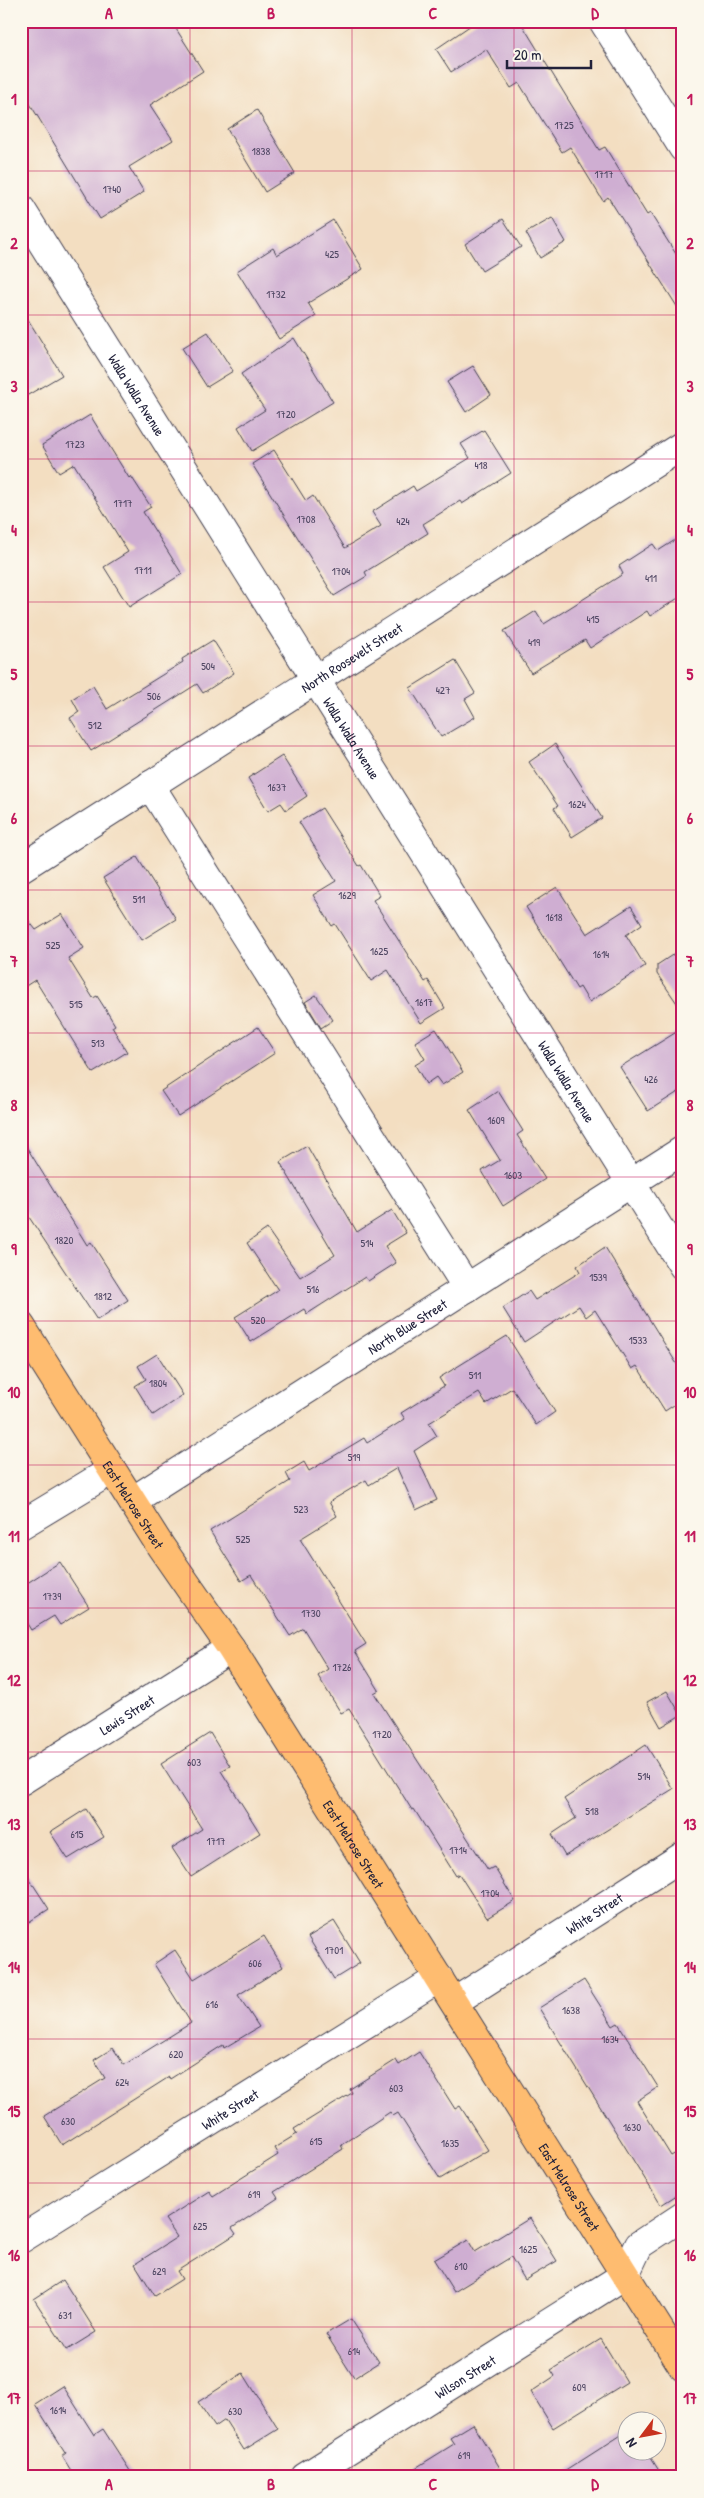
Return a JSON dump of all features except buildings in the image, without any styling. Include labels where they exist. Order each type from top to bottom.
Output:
[{"type":"main road","name":"East Melrose Street","points":[[21,1326],[161,1547],[231,1648],[683,2366]]},
{"type":"street","points":[[603,21],[683,148]]},
{"type":"street","name":"Walla Walla Avenue","points":[[21,209],[683,1266]]},
{"type":"street","name":"North Roosevelt Street","points":[[21,868],[683,445]]},
{"type":"street","points":[[150,786],[467,1288]]},
{"type":"street","name":"North Blue Street","points":[[132,1502],[683,1150]]},
{"type":"street","points":[[21,1525],[112,1470]]},
{"type":"street","name":"Lewis Street","points":[[21,1781],[231,1648]]},
{"type":"street","name":"White Street","points":[[454,2002],[683,1856]]},
{"type":"street","name":"White Street","points":[[21,2239],[439,1978]]},
{"type":"street","points":[[625,2274],[639,2245],[683,2216]]},
{"type":"street","name":"Wilson Street","points":[[305,2477],[625,2274]]}]
